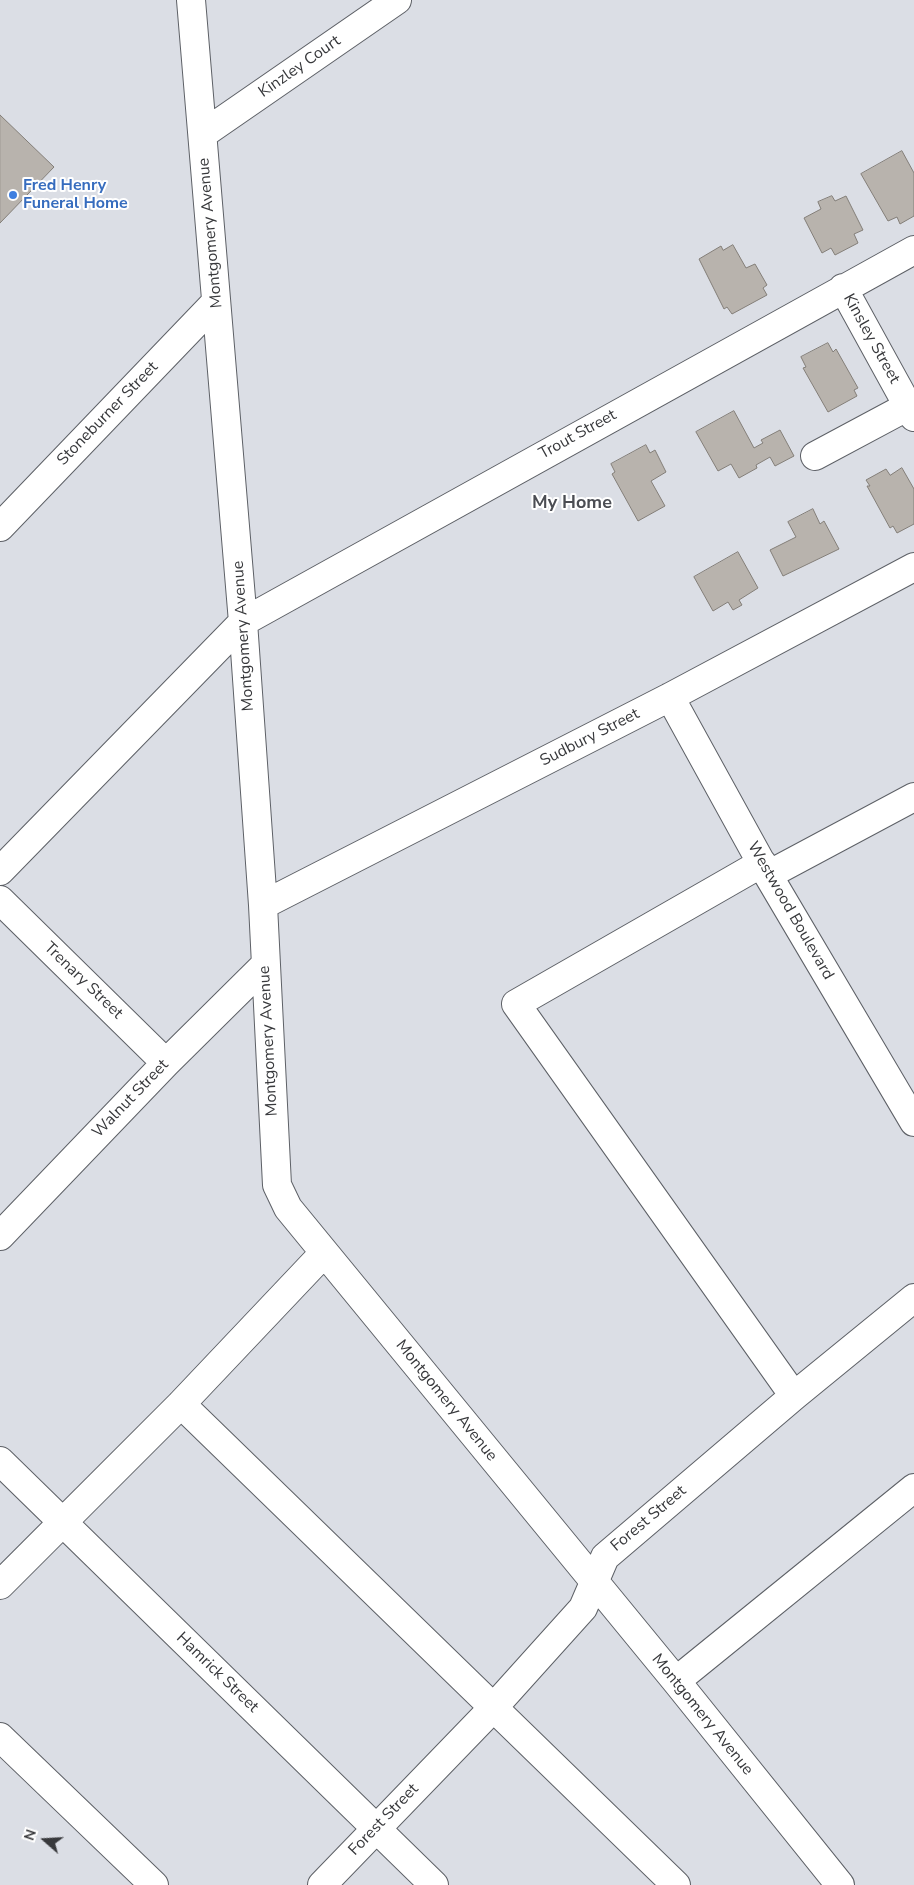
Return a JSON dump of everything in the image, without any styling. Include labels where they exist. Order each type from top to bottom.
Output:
[{"type":"street","name":"Montgomery Avenue","points":[[191,0],[243,622],[263,905],[277,1185],[288,1208],[324,1253],[840,1885]]},
{"type":"street","name":"Kinzley Court","points":[[202,134],[397,0]]},
{"type":"street","name":"Trout Street","points":[[0,871],[243,622],[914,250]]},
{"type":"street","name":"Kinsley Street","points":[[843,288],[912,408]]},
{"type":"street","name":"Stoneburner Street","points":[[0,527],[216,302]]},
{"type":"street","points":[[814,456],[912,408]]},
{"type":"street","name":"Sudbury Street","points":[[263,905],[670,697],[914,567]]},
{"type":"street","name":"Westwood Boulevard","points":[[670,697],[765,869],[914,1122]]},
{"type":"street","points":[[794,1396],[516,1004],[765,869],[914,797]]},
{"type":"street","name":"Trenary Street","points":[[0,900],[166,1063]]},
{"type":"street","name":"Walnut Street","points":[[0,1236],[166,1063],[265,965]]},
{"type":"street","points":[[0,1585],[181,1404],[324,1253]]},
{"type":"street","name":"Forest Street","points":[[322,1885],[493,1708],[583,1608],[605,1557],[794,1396],[914,1298]]},
{"type":"street","points":[[181,1404],[676,1885]]},
{"type":"street","name":"Hamrick Street","points":[[0,1461],[434,1885]]},
{"type":"street","points":[[676,1682],[914,1488]]},
{"type":"street","points":[[0,1737],[154,1885]]},
{"type":"building","name":"Fred Henry Funeral Home","points":[[0,115],[54,167],[0,223]]},
{"type":"building","points":[[902,151],[914,173],[914,216],[900,224],[897,217],[888,221],[861,174]]},
{"type":"building","points":[[832,196],[835,201],[846,196],[863,230],[854,234],[858,243],[835,255],[831,248],[822,253],[804,218],[821,209],[818,202]]},
{"type":"building","points":[[733,245],[746,268],[755,264],[767,285],[763,288],[767,295],[732,314],[727,307],[724,309],[699,259],[721,246],[723,250]]},
{"type":"building","points":[[828,343],[833,352],[836,349],[858,388],[854,390],[857,396],[828,412],[803,368],[806,367],[801,357]]},
{"type":"building","points":[[734,411],[754,448],[763,443],[761,440],[780,430],[794,456],[775,466],[770,457],[756,465],[757,468],[739,478],[731,464],[718,471],[696,432]]},
{"type":"building","points":[[646,445],[650,453],[655,450],[666,472],[651,481],[665,506],[638,521],[612,474],[615,472],[611,464]]},
{"type":"building","points":[[902,468],[914,489],[914,524],[897,533],[893,526],[890,528],[867,486],[870,486],[866,480],[886,469],[890,475]]},
{"type":"building","points":[[813,509],[820,524],[824,521],[839,549],[783,576],[770,550],[796,537],[788,522]]},
{"type":"building","points":[[738,552],[758,588],[739,600],[742,605],[733,610],[728,602],[713,611],[694,577]]},
{"type":"place","name":"Fred Henry Funeral Home","points":[[13,195]]},
{"type":"district","name":"My Home","points":[[572,504]]}]
